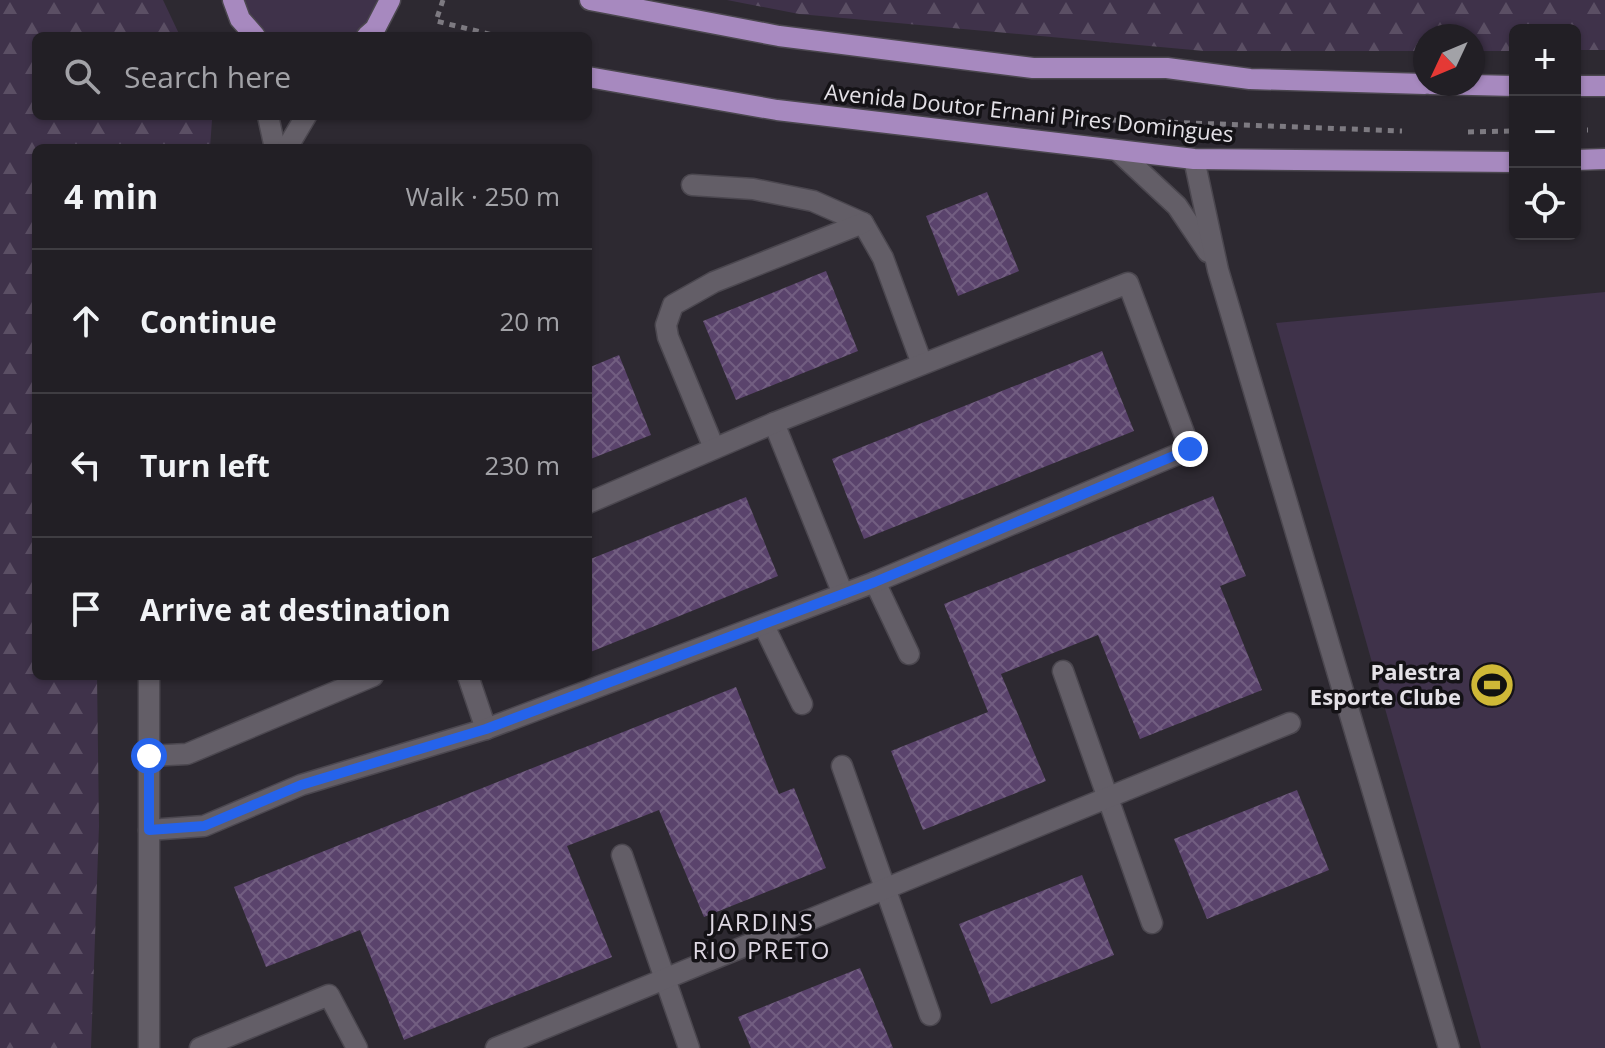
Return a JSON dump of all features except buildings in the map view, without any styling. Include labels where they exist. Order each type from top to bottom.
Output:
[{"type":"main road","points":[[218,0],[246,25]]},
{"type":"main road","points":[[372,32],[390,0]]},
{"type":"main road","name":"Avenida Doutor Ernani Pires Domingues","points":[[590,0],[779,36],[1033,68],[1167,68],[1250,79],[1413,84]]},
{"type":"main road","name":"Avenida Doutor Ernani Pires Domingues","points":[[592,78],[777,110],[1194,159],[1509,162]]},
{"type":"main road","name":"Avenida Doutor Ernani Pires Domingues","points":[[1485,85],[1509,86]]},
{"type":"main road","points":[[1581,86],[1605,86]]},
{"type":"main road","points":[[1581,160],[1605,159]]},
{"type":"street","points":[[269,120],[274,144]]},
{"type":"street","points":[[289,144],[304,120]]},
{"type":"street","points":[[1118,151],[1177,206],[1218,270]]},
{"type":"street","points":[[1194,159],[1218,270],[1449,1048]]},
{"type":"street","points":[[692,185],[753,189],[813,201],[863,223],[883,258],[922,364]]},
{"type":"street","points":[[714,448],[668,337],[666,325],[673,305],[714,282],[863,223]]},
{"type":"street","points":[[149,830],[204,826],[301,785],[486,729],[875,582],[1190,449],[1128,283],[774,423],[592,501]]},
{"type":"street","points":[[774,423],[843,594]]},
{"type":"street","points":[[875,582],[909,654]]},
{"type":"street","points":[[764,626],[802,704]]},
{"type":"street","points":[[1063,671],[1152,923]]},
{"type":"street","points":[[149,680],[149,1048]]},
{"type":"street","points":[[149,756],[187,754],[364,680]]},
{"type":"street","points":[[469,680],[486,729]]},
{"type":"street","points":[[496,1048],[1290,723]]},
{"type":"street","points":[[842,766],[930,1015]]},
{"type":"street","points":[[622,855],[689,1048]]},
{"type":"street","points":[[200,1048],[329,995],[357,1048]]},
{"type":"path","points":[[443,0],[436,21],[481,32]]},
{"type":"path","points":[[1106,120],[1418,132]]},
{"type":"path","points":[[1461,132],[1509,131]]},
{"type":"green space","points":[[0,0],[163,0],[178,32],[32,32],[32,120],[212,120],[210,144],[32,144],[32,680],[97,680],[99,826],[91,1048],[0,1048]]},
{"type":"green space","points":[[240,0],[380,0],[375,13],[358,32],[263,32]]},
{"type":"green space","points":[[727,0],[1605,0],[1605,50],[1581,50],[1581,24],[1509,24],[1509,51],[1485,51],[1485,24],[1413,24],[1413,51],[1204,51],[799,14]]},
{"type":"green space","name":"Palestra Esporte Clube","points":[[1605,292],[1605,1048],[1481,1048],[1276,323]]},
{"type":"place","name":"Palestra Esporte Clube","points":[[1492,685]]},
{"type":"district","name":"JARDINS RIO PRETO","points":[[762,937]]},
{"type":"route","points":[[149,756],[149,830],[204,826],[301,785],[486,729],[764,626],[1190,449]]}]
